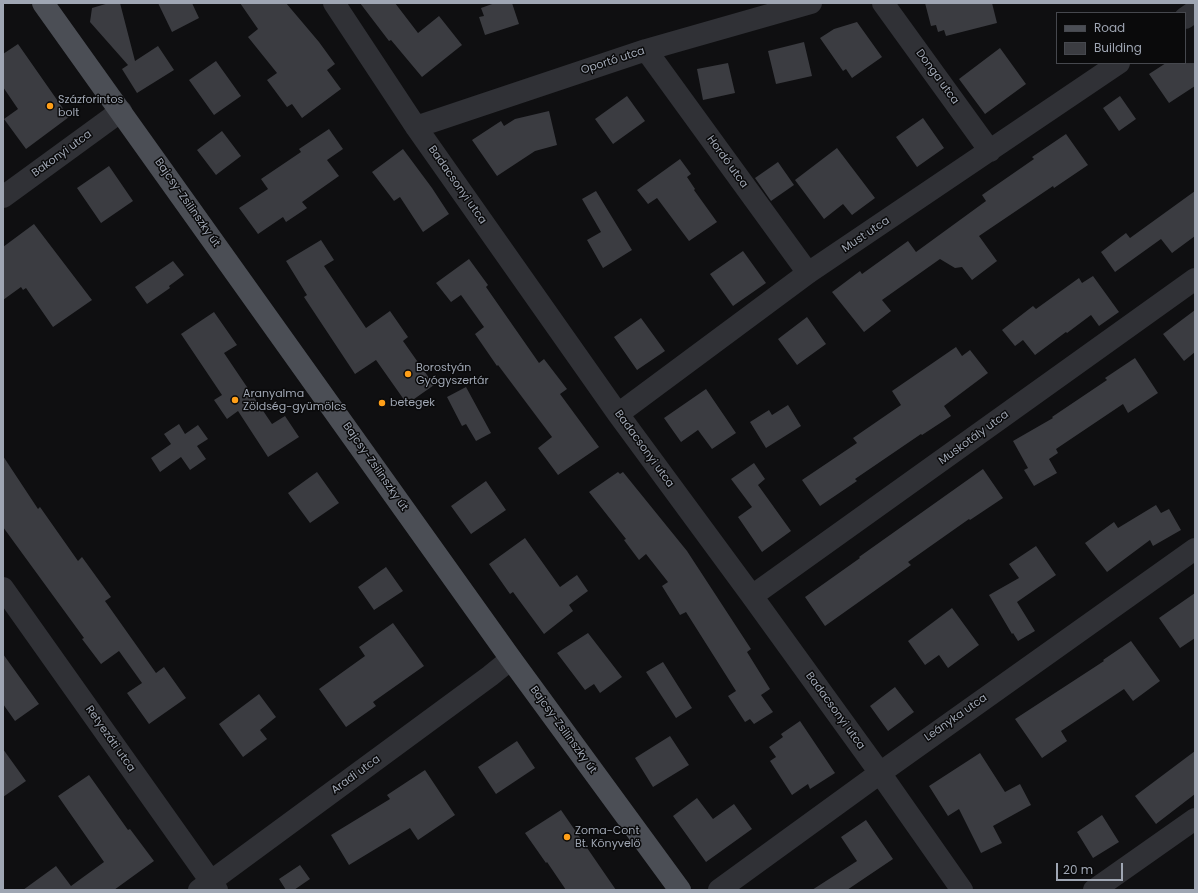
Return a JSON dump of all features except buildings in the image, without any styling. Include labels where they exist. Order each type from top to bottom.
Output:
[{"type":"main road","name":"Bajcsy-Zsilinszky út","points":[[43,3],[511,659],[680,890]]},
{"type":"street","name":"Badacsonyi utca","points":[[334,3],[416,127],[618,414],[880,773],[962,890]]},
{"type":"street","name":"Oportó utca","points":[[416,127],[646,50],[811,3]]},
{"type":"street","name":"Donga utca","points":[[883,3],[990,151]]},
{"type":"street","points":[[1186,17],[1195,11]]},
{"type":"street","name":"Hordó utca","points":[[646,50],[808,274]]},
{"type":"street","name":"Must utca","points":[[618,414],[808,274],[1118,64]]},
{"type":"street","name":"Bakonyi utca","points":[[3,197],[121,111]]},
{"type":"street","name":"Muskotály utca","points":[[752,596],[1195,279]]},
{"type":"street","name":"Leányka utca","points":[[719,890],[880,773],[1195,549]]},
{"type":"street","name":"Retyezáti utca","points":[[3,588],[209,887]]},
{"type":"street","name":"Aradi utca","points":[[209,887],[511,659]]},
{"type":"street","points":[[1094,890],[1195,819]]},
{"type":"place","name":"Százforintos bolt","points":[[50,106]]},
{"type":"place","name":"Borostyán Gyógyszertár","points":[[408,374]]},
{"type":"place","name":"Aranyalma Zöldség-gyümölcs","points":[[235,400]]},
{"type":"place","name":"betegek","points":[[382,403]]},
{"type":"place","name":"Zoma-Cont Bt. Könyvelő","points":[[567,837]]}]
